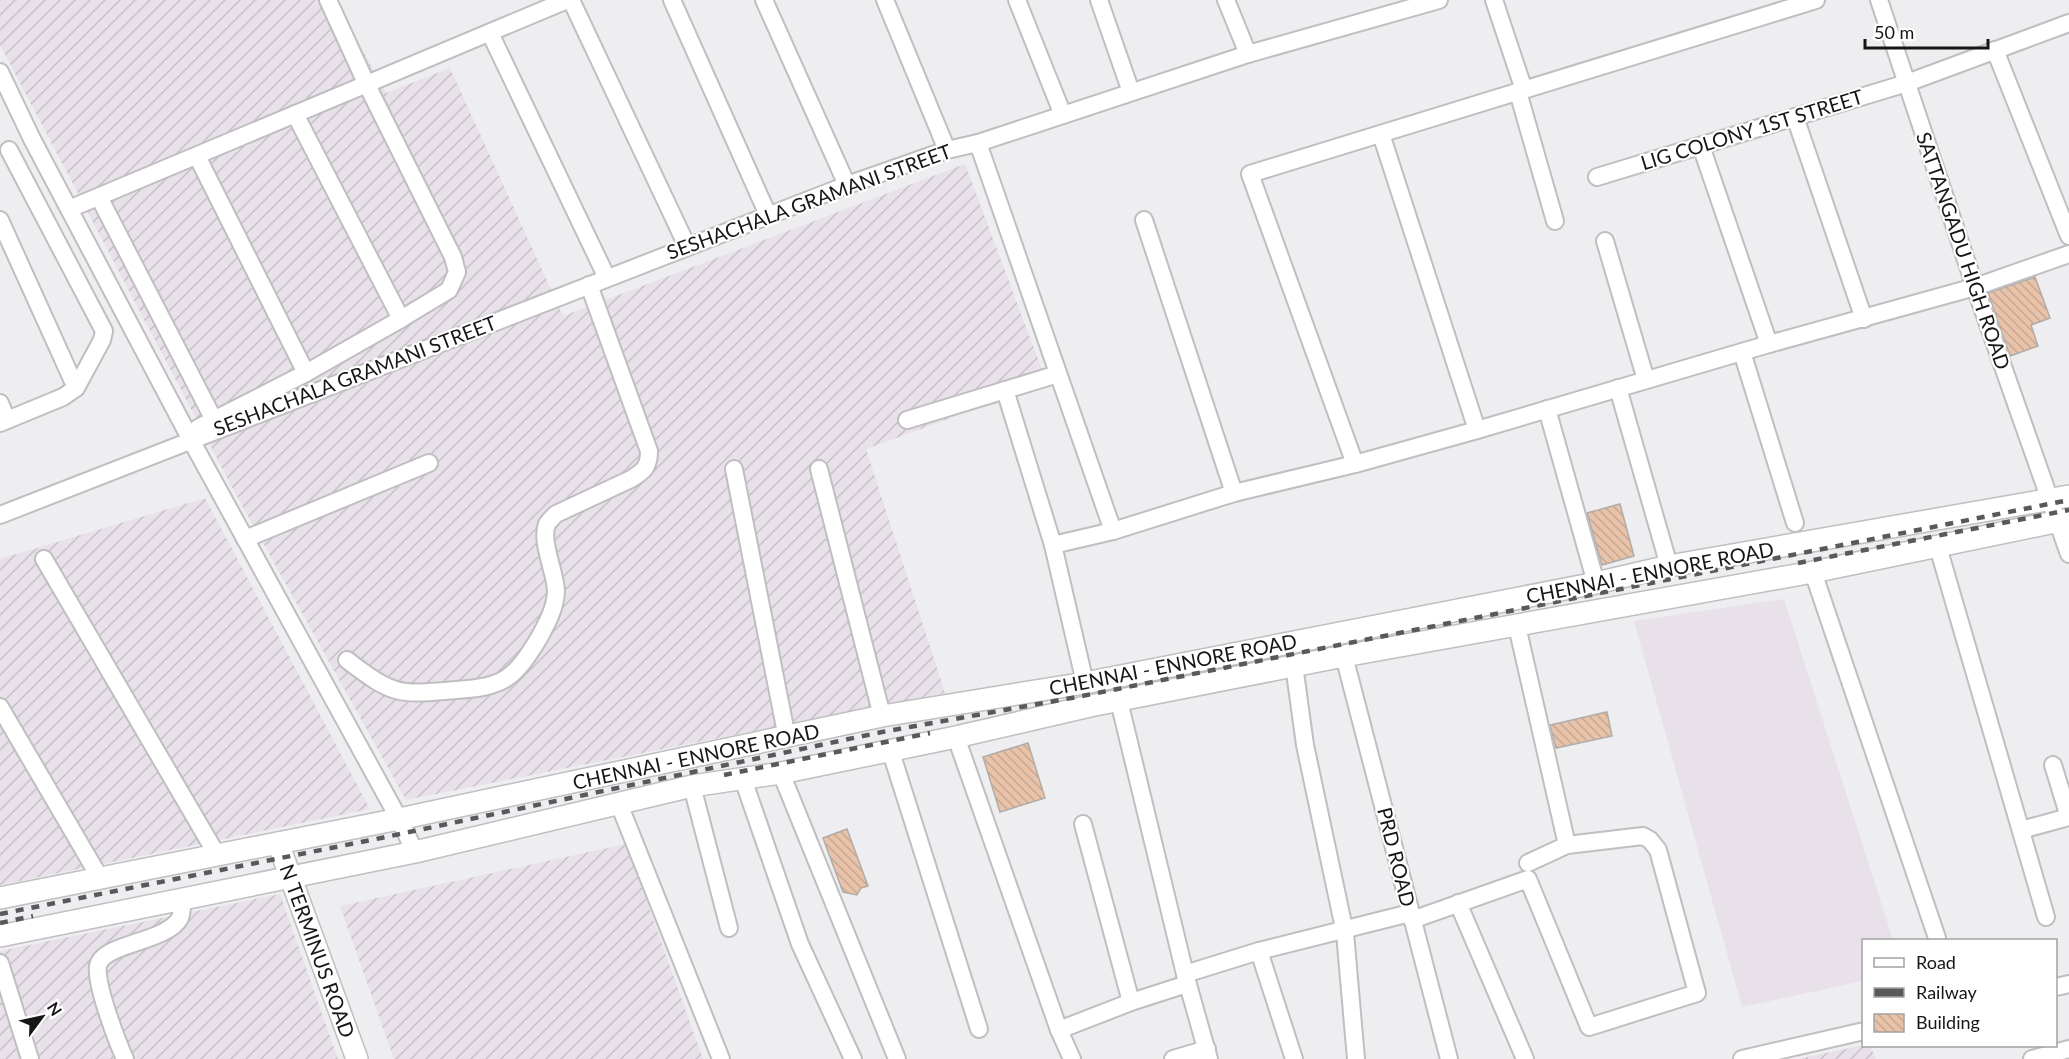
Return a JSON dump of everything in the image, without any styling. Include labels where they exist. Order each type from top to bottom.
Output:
[{"type":"main road","name":"CHENNAI - ENNORE ROAD","points":[[0,898],[399,819],[882,716],[1085,683],[1596,583],[1670,566],[2059,498]]},
{"type":"main road","name":"CHENNAI - ENNORE ROAD","points":[[0,936],[415,852],[692,786],[782,773],[1294,665],[1813,572],[2063,520]]},
{"type":"main road","name":"N TERMINUS ROAD","points":[[278,843],[357,1059]]},
{"type":"street","points":[[0,515],[189,437],[214,420],[306,373],[450,290],[457,272],[453,257],[367,85],[328,0]]},
{"type":"street","points":[[69,209],[569,0],[687,246]]},
{"type":"street","points":[[672,0],[768,215]]},
{"type":"street","points":[[764,0],[847,185]]},
{"type":"street","points":[[885,0],[947,150]]},
{"type":"street","points":[[1017,0],[1063,115]]},
{"type":"street","points":[[1099,0],[1131,92]]},
{"type":"street","points":[[1226,0],[1248,54]]},
{"type":"street","name":"SESHACHALA GRAMANI STREET","points":[[189,437],[847,185],[947,150],[978,143],[1392,7],[1439,0]]},
{"type":"street","points":[[1494,0],[1521,91],[1555,221]]},
{"type":"street","points":[[1355,464],[1250,174],[1816,0]]},
{"type":"street","name":"SATTANGADU HIGH ROAD","points":[[1879,0],[1974,287],[2059,498],[2069,554]]},
{"type":"street","name":"LIG COLONY 1ST STREET","points":[[1597,177],[1907,83],[2069,23]]},
{"type":"street","points":[[490,33],[607,278]]},
{"type":"street","points":[[1995,50],[2069,236]]},
{"type":"street","points":[[0,72],[32,140],[189,437],[415,852]]},
{"type":"street","points":[[295,114],[401,319]]},
{"type":"street","points":[[1795,117],[1864,319]]},
{"type":"street","points":[[1381,134],[1477,430]]},
{"type":"street","points":[[0,403],[4,422],[63,397],[76,388],[102,340],[104,331],[4,152],[32,140]]},
{"type":"street","points":[[978,143],[1113,531]]},
{"type":"street","points":[[1701,146],[1769,344]]},
{"type":"street","points":[[197,156],[306,373]]},
{"type":"street","points":[[99,197],[214,420]]},
{"type":"street","points":[[0,220],[76,388]]},
{"type":"street","points":[[1144,220],[1234,493]]},
{"type":"street","points":[[1605,241],[1646,380]]},
{"type":"street","points":[[1053,545],[1113,531],[1234,493],[1355,464],[1547,410],[1769,344],[1974,287],[2069,254]]},
{"type":"street","points":[[347,660],[377,683],[395,692],[411,694],[481,688],[497,684],[523,665],[549,621],[554,607],[556,590],[545,536],[547,524],[556,514],[631,479],[643,472],[649,464],[649,451],[589,285]]},
{"type":"street","points":[[1742,352],[1796,523]]},
{"type":"street","points":[[907,420],[1058,374]]},
{"type":"street","points":[[1618,388],[1670,566]]},
{"type":"street","points":[[1005,390],[1053,545],[1085,683]]},
{"type":"street","points":[[1547,410],[1596,583]]},
{"type":"street","points":[[245,539],[429,463]]},
{"type":"street","points":[[734,469],[787,738]]},
{"type":"street","points":[[819,470],[882,716]]},
{"type":"street","points":[[1938,547],[2046,917]]},
{"type":"street","points":[[44,559],[217,855]]},
{"type":"street","points":[[1813,572],[1937,938]]},
{"type":"street","points":[[1517,626],[1567,846]]},
{"type":"street","name":"PRD ROAD","points":[[1344,656],[1449,1059]]},
{"type":"street","points":[[1294,665],[1305,746],[1344,929],[1356,1059]]},
{"type":"street","points":[[1119,701],[1186,979],[1208,1054],[1173,1059]]},
{"type":"street","points":[[0,708],[100,878]]},
{"type":"street","points":[[956,737],[1059,1030],[1072,1059]]},
{"type":"street","points":[[890,749],[979,1029]]},
{"type":"street","points":[[2021,830],[2069,817],[2053,765]]},
{"type":"street","points":[[782,773],[897,1059]]},
{"type":"street","points":[[743,779],[800,944],[853,1059]]},
{"type":"street","points":[[692,786],[729,928]]},
{"type":"street","points":[[619,804],[721,1059]]},
{"type":"street","points":[[1083,824],[1131,1002]]},
{"type":"street","points":[[1059,1030],[1259,951],[1344,929],[1411,916],[1528,879],[1589,1027],[1697,993],[1658,850],[1650,840],[1643,836],[1567,846],[1528,863]]},
{"type":"street","points":[[125,1059],[115,1037],[98,966],[107,953],[152,937],[169,928],[180,917],[183,899]]},
{"type":"street","points":[[1458,903],[1525,1059]]},
{"type":"street","points":[[1259,951],[1294,1059]]},
{"type":"street","points":[[0,963],[30,1059]]},
{"type":"street","points":[[1742,1059],[1862,1031]]},
{"type":"street","points":[[2032,1059],[2069,1049]]},
{"type":"shaded area","points":[[0,0],[335,0],[386,93],[450,68],[563,316],[965,164],[1047,383],[866,449],[945,693],[406,800],[233,489],[0,45]]},
{"type":"shaded area","points":[[205,498],[370,809],[0,885],[0,559]]},
{"type":"shaded area","points":[[1784,599],[1893,939],[1862,939],[1862,981],[1742,1007],[1634,621]]},
{"type":"shaded area","points":[[626,844],[703,1059],[394,1059],[340,906]]},
{"type":"shaded area","points":[[280,894],[338,1059],[0,1059],[0,951]]},
{"type":"shaded area","points":[[1862,1045],[1870,1047],[1876,1059],[1798,1059]]},
{"type":"building","points":[[2035,277],[2050,318],[2031,325],[2038,346],[2010,356],[1988,293]]},
{"type":"building","points":[[1620,504],[1634,556],[1602,565],[1587,513]]},
{"type":"building","points":[[1607,712],[1612,736],[1556,748],[1550,725]]},
{"type":"building","points":[[1028,743],[1045,798],[1000,812],[983,757]]},
{"type":"building","points":[[847,829],[868,886],[861,888],[857,895],[843,892],[823,838]]},
{"type":"railway","points":[[0,914],[381,838],[882,732],[1077,697],[2069,500]]},
{"type":"railway","points":[[1798,563],[2069,510]]},
{"type":"railway","points":[[724,775],[930,733]]},
{"type":"railway","points":[[0,923],[33,916]]}]
